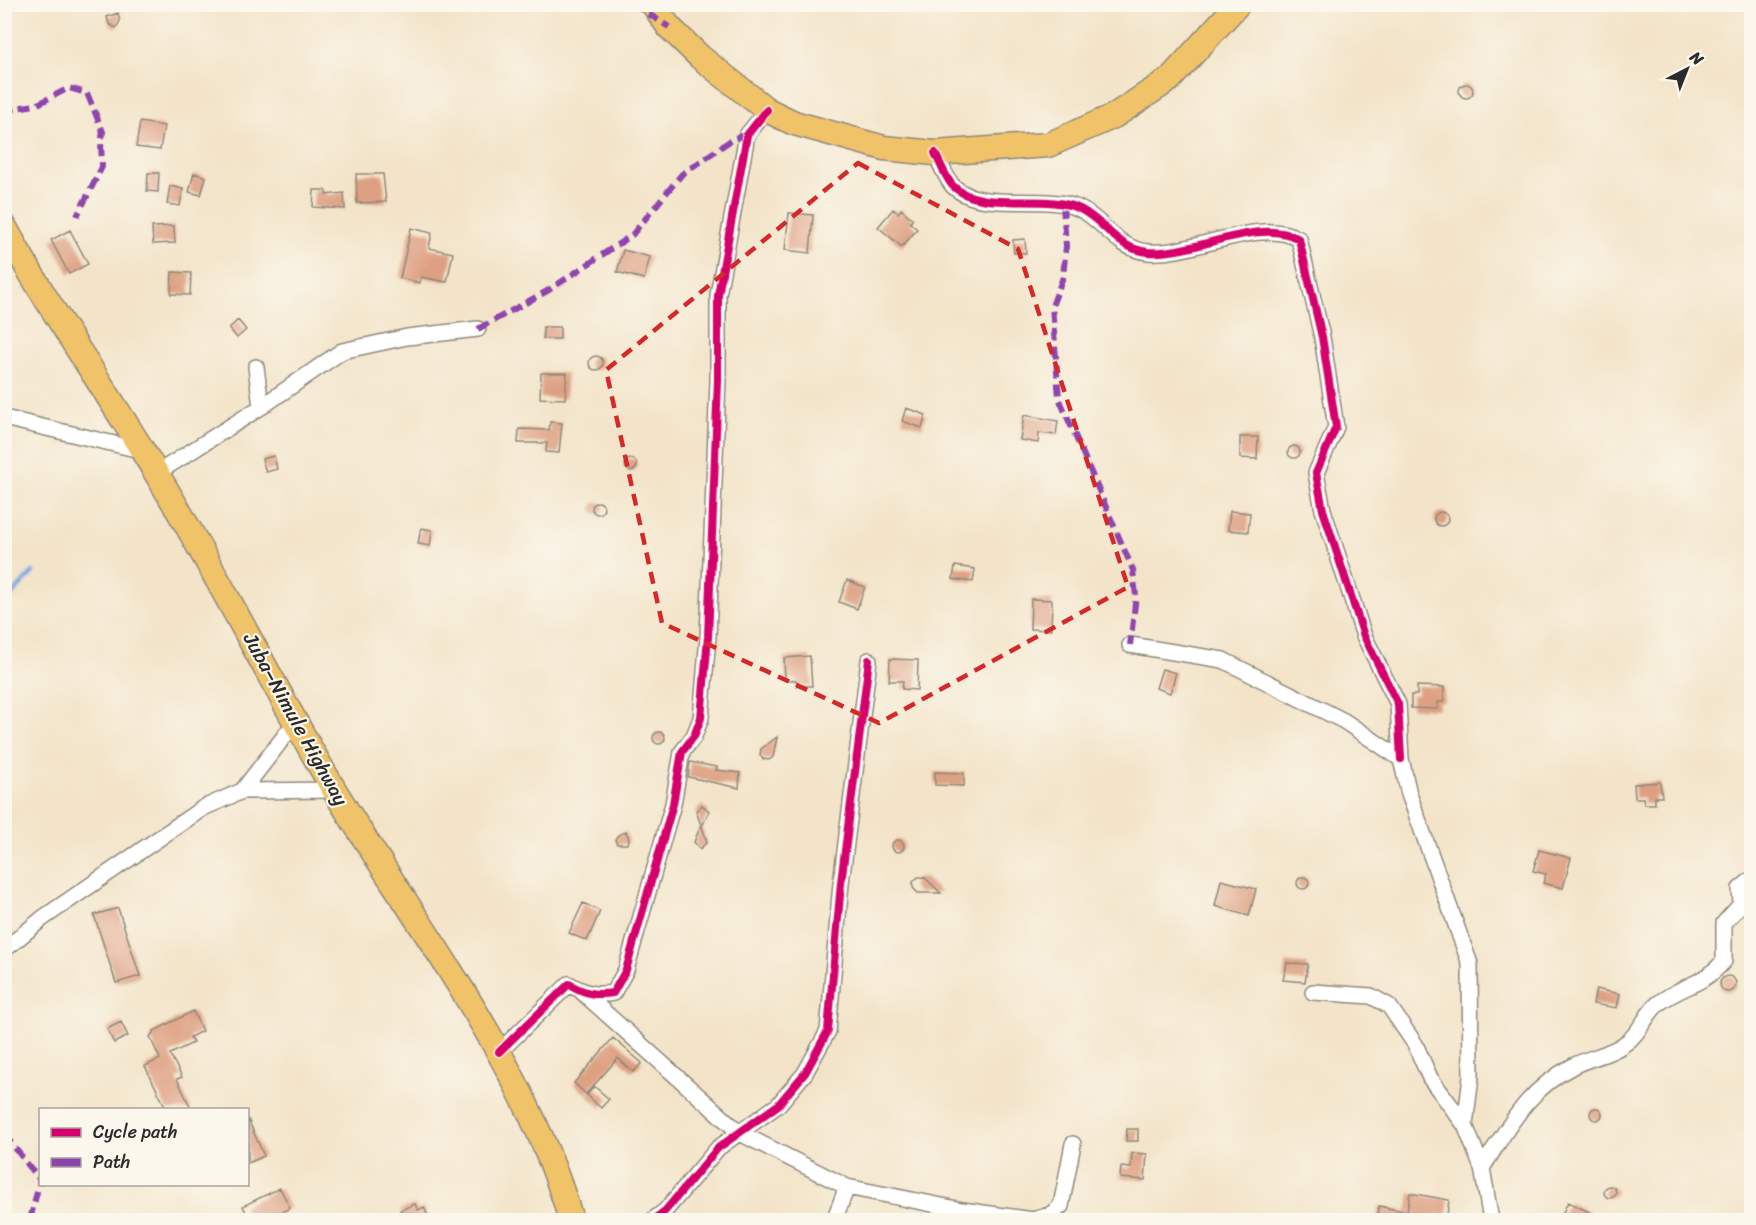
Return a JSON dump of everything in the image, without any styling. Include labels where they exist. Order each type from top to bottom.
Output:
[{"type":"main road","points":[[653,4],[669,27],[700,57],[767,110],[794,123],[875,146],[934,153],[1048,145],[1114,116],[1170,79],[1238,4]]},
{"type":"main road","name":"Juba–Nimule Highway","points":[[4,226],[33,280],[140,450],[157,473],[335,790],[499,1052],[528,1106],[552,1160],[571,1221]]},
{"type":"street","points":[[582,992],[598,995],[613,993],[626,970],[673,804],[682,752],[694,736],[701,718],[708,637],[718,380],[718,295],[747,135],[767,110]]},
{"type":"street","points":[[934,153],[952,185],[971,196],[1046,202],[1079,209],[1126,247],[1150,252],[1263,233],[1288,233],[1299,239],[1322,338],[1336,427],[1316,473],[1318,482],[1340,566],[1364,636],[1398,705],[1401,759],[1409,794],[1470,964],[1472,1077],[1465,1125]]},
{"type":"street","points":[[157,473],[261,407],[342,351],[406,332],[478,329]]},
{"type":"street","points":[[256,367],[261,407]]},
{"type":"street","points":[[4,418],[140,450]]},
{"type":"street","points":[[1130,645],[1223,660],[1344,721],[1401,759]]},
{"type":"street","points":[[652,1221],[665,1210],[718,1148],[778,1106],[805,1073],[828,1031],[841,883],[869,660]]},
{"type":"street","points":[[242,791],[297,720]]},
{"type":"street","points":[[4,950],[43,918],[203,808],[242,791],[335,790]]},
{"type":"street","points":[[1482,1168],[1529,1097],[1551,1079],[1576,1065],[1600,1057],[1628,1042],[1658,1004],[1710,977],[1724,961],[1724,923],[1741,904],[1740,889],[1752,879]]},
{"type":"street","points":[[499,1052],[569,984],[582,992],[740,1133],[847,1187],[962,1210],[1033,1220],[1050,1215],[1061,1206],[1073,1144]]},
{"type":"street","points":[[1313,992],[1371,996],[1389,1006],[1415,1044],[1430,1078],[1465,1125],[1482,1168],[1491,1221]]},
{"type":"street","points":[[834,1221],[847,1187]]},
{"type":"highlighted area","points":[[858,163],[1018,249],[1128,587],[879,723],[662,623],[606,370]]},
{"type":"building","points":[[118,13],[120,21],[116,28],[109,24],[107,17]]},
{"type":"building","points":[[1466,84],[1471,86],[1473,91],[1471,96],[1466,98],[1461,96],[1459,91],[1461,86]]},
{"type":"building","points":[[140,122],[164,126],[160,150],[136,147]]},
{"type":"building","points":[[148,173],[159,173],[158,192],[147,191]]},
{"type":"building","points":[[194,173],[206,177],[201,195],[189,192]]},
{"type":"building","points":[[356,174],[383,174],[386,202],[357,203]]},
{"type":"building","points":[[170,186],[183,189],[180,206],[167,204]]},
{"type":"building","points":[[314,190],[326,190],[326,195],[344,193],[345,209],[313,207]]},
{"type":"building","points":[[893,209],[898,213],[901,209],[913,219],[910,223],[917,229],[902,247],[878,227]]},
{"type":"building","points":[[789,213],[813,215],[810,253],[785,250]]},
{"type":"building","points":[[174,226],[175,243],[153,244],[152,227]]},
{"type":"building","points":[[411,228],[432,233],[429,248],[453,253],[447,282],[421,277],[420,283],[400,278]]},
{"type":"building","points":[[70,230],[88,264],[69,274],[51,240]]},
{"type":"building","points":[[1025,239],[1026,253],[1014,253],[1013,240]]},
{"type":"building","points":[[623,250],[650,257],[644,279],[617,272]]},
{"type":"building","points":[[172,272],[191,273],[190,295],[171,294]]},
{"type":"building","points":[[238,320],[246,330],[237,338],[229,328]]},
{"type":"building","points":[[543,327],[560,327],[560,339],[543,339]]},
{"type":"building","points":[[596,356],[601,358],[603,363],[601,368],[596,370],[591,368],[589,363],[591,358]]},
{"type":"building","points":[[541,373],[567,373],[565,399],[540,398]]},
{"type":"building","points":[[906,408],[926,415],[922,428],[902,421]]},
{"type":"building","points":[[1024,415],[1058,421],[1056,435],[1039,433],[1038,443],[1020,440]]},
{"type":"building","points":[[550,422],[562,423],[559,453],[546,452],[547,443],[518,443],[519,429],[549,430]]},
{"type":"building","points":[[1240,437],[1258,437],[1257,459],[1240,458]]},
{"type":"building","points":[[1296,446],[1300,452],[1296,458],[1292,458],[1288,450]]},
{"type":"building","points":[[274,456],[277,469],[266,472],[262,459]]},
{"type":"building","points":[[633,459],[637,465],[633,471],[629,471],[625,463]]},
{"type":"building","points":[[600,502],[604,508],[600,514],[596,514],[592,506]]},
{"type":"building","points":[[1230,511],[1250,513],[1248,532],[1228,530]]},
{"type":"building","points":[[1441,512],[1446,514],[1448,519],[1446,524],[1441,526],[1436,524],[1434,519],[1436,514]]},
{"type":"building","points":[[421,528],[432,530],[430,546],[418,544]]},
{"type":"building","points":[[955,566],[975,569],[973,582],[953,579]]},
{"type":"building","points":[[847,580],[865,587],[857,609],[839,602]]},
{"type":"building","points":[[1031,599],[1052,600],[1051,630],[1030,629]]},
{"type":"building","points":[[810,656],[812,686],[797,686],[796,680],[785,680],[784,658]]},
{"type":"building","points":[[890,659],[918,660],[917,690],[902,689],[903,681],[889,681]]},
{"type":"building","points":[[1162,669],[1176,673],[1170,693],[1156,688]]},
{"type":"building","points":[[1417,686],[1444,687],[1444,702],[1438,702],[1438,709],[1411,708],[1411,695],[1417,695]]},
{"type":"building","points":[[661,732],[664,733],[664,743],[657,744],[654,743],[653,736],[654,733]]},
{"type":"building","points":[[777,737],[773,757],[769,760],[763,759],[760,755],[761,749]]},
{"type":"building","points":[[690,762],[717,767],[716,770],[740,773],[739,788],[688,777]]},
{"type":"building","points":[[935,772],[964,773],[964,786],[935,785]]},
{"type":"building","points":[[1660,782],[1662,797],[1655,797],[1655,804],[1644,804],[1643,798],[1635,798],[1634,784]]},
{"type":"building","points":[[702,805],[709,811],[702,827],[707,842],[700,849],[694,842],[701,825],[696,811]]},
{"type":"building","points":[[626,831],[629,840],[627,844],[617,844],[615,839]]},
{"type":"building","points":[[900,840],[904,846],[900,852],[896,852],[892,844]]},
{"type":"building","points":[[1539,850],[1571,858],[1563,888],[1543,883],[1546,874],[1533,871]]},
{"type":"building","points":[[918,877],[924,877],[941,893],[918,893],[913,888],[913,882]]},
{"type":"building","points":[[1305,877],[1309,883],[1305,889],[1301,889],[1297,881]]},
{"type":"building","points":[[1221,880],[1256,889],[1249,916],[1215,906]]},
{"type":"building","points":[[583,903],[600,911],[587,941],[569,933]]},
{"type":"building","points":[[118,908],[140,976],[116,983],[94,915]]},
{"type":"building","points":[[1287,963],[1308,964],[1305,982],[1283,980]]},
{"type":"building","points":[[1728,976],[1734,978],[1736,984],[1734,990],[1728,992],[1722,990],[1720,984],[1722,978]]},
{"type":"building","points":[[1596,989],[1620,994],[1617,1008],[1593,1004]]},
{"type":"building","points":[[193,1011],[202,1031],[190,1037],[193,1043],[170,1054],[182,1077],[177,1079],[191,1108],[166,1108],[145,1066],[160,1059],[150,1037],[154,1031]]},
{"type":"building","points":[[121,1022],[128,1036],[114,1043],[107,1029]]},
{"type":"building","points":[[613,1038],[642,1063],[633,1072],[618,1058],[586,1094],[574,1083]]},
{"type":"building","points":[[594,1086],[609,1099],[601,1108],[587,1095]]},
{"type":"building","points":[[1598,1108],[1601,1109],[1601,1119],[1594,1120],[1591,1119],[1590,1112],[1591,1109]]},
{"type":"building","points":[[249,1121],[264,1156],[249,1163]]},
{"type":"building","points":[[1127,1129],[1138,1129],[1138,1141],[1126,1141]]},
{"type":"building","points":[[1132,1153],[1147,1154],[1145,1180],[1120,1178],[1121,1167],[1131,1168]]},
{"type":"building","points":[[1612,1186],[1615,1187],[1615,1197],[1608,1198],[1605,1197],[1604,1190],[1605,1187]]},
{"type":"building","points":[[280,1188],[290,1208],[264,1221],[250,1221],[243,1206]]},
{"type":"building","points":[[1410,1193],[1449,1200],[1446,1221],[1376,1221],[1379,1206],[1407,1212]]},
{"type":"building","points":[[1568,1202],[1608,1221],[1559,1221]]},
{"type":"building","points":[[415,1204],[418,1210],[424,1207],[430,1221],[392,1221],[403,1215],[400,1210]]},
{"type":"waterway","points":[[4,604],[33,572]]},
{"type":"marked path","points":[[633,4],[669,27]]},
{"type":"marked path","points":[[4,114],[16,108],[36,105],[69,88],[87,93],[103,132],[102,167],[77,216]]},
{"type":"marked path","points":[[478,329],[549,290],[632,235],[682,174],[734,138],[747,135]]},
{"type":"marked path","points":[[1063,205],[1066,246],[1063,277],[1052,306],[1059,398],[1133,570],[1136,596],[1130,645]]},
{"type":"marked path","points":[[4,1134],[39,1179]]},
{"type":"marked path","points":[[30,1220],[39,1184]]},
{"type":"cycle path","points":[[499,1052],[569,984],[590,993],[613,993],[626,970],[673,804],[682,752],[694,736],[701,718],[708,637],[718,380],[718,295],[747,135],[767,110]]},
{"type":"cycle path","points":[[935,153],[949,181],[964,194],[995,201],[1066,204],[1089,214],[1119,240],[1137,250],[1166,252],[1225,238],[1264,232],[1283,233],[1299,239],[1322,337],[1336,427],[1316,473],[1323,510],[1364,636],[1398,704],[1401,759]]},
{"type":"cycle path","points":[[653,1220],[665,1211],[718,1148],[778,1105],[805,1073],[828,1031],[841,883],[869,660]]}]
